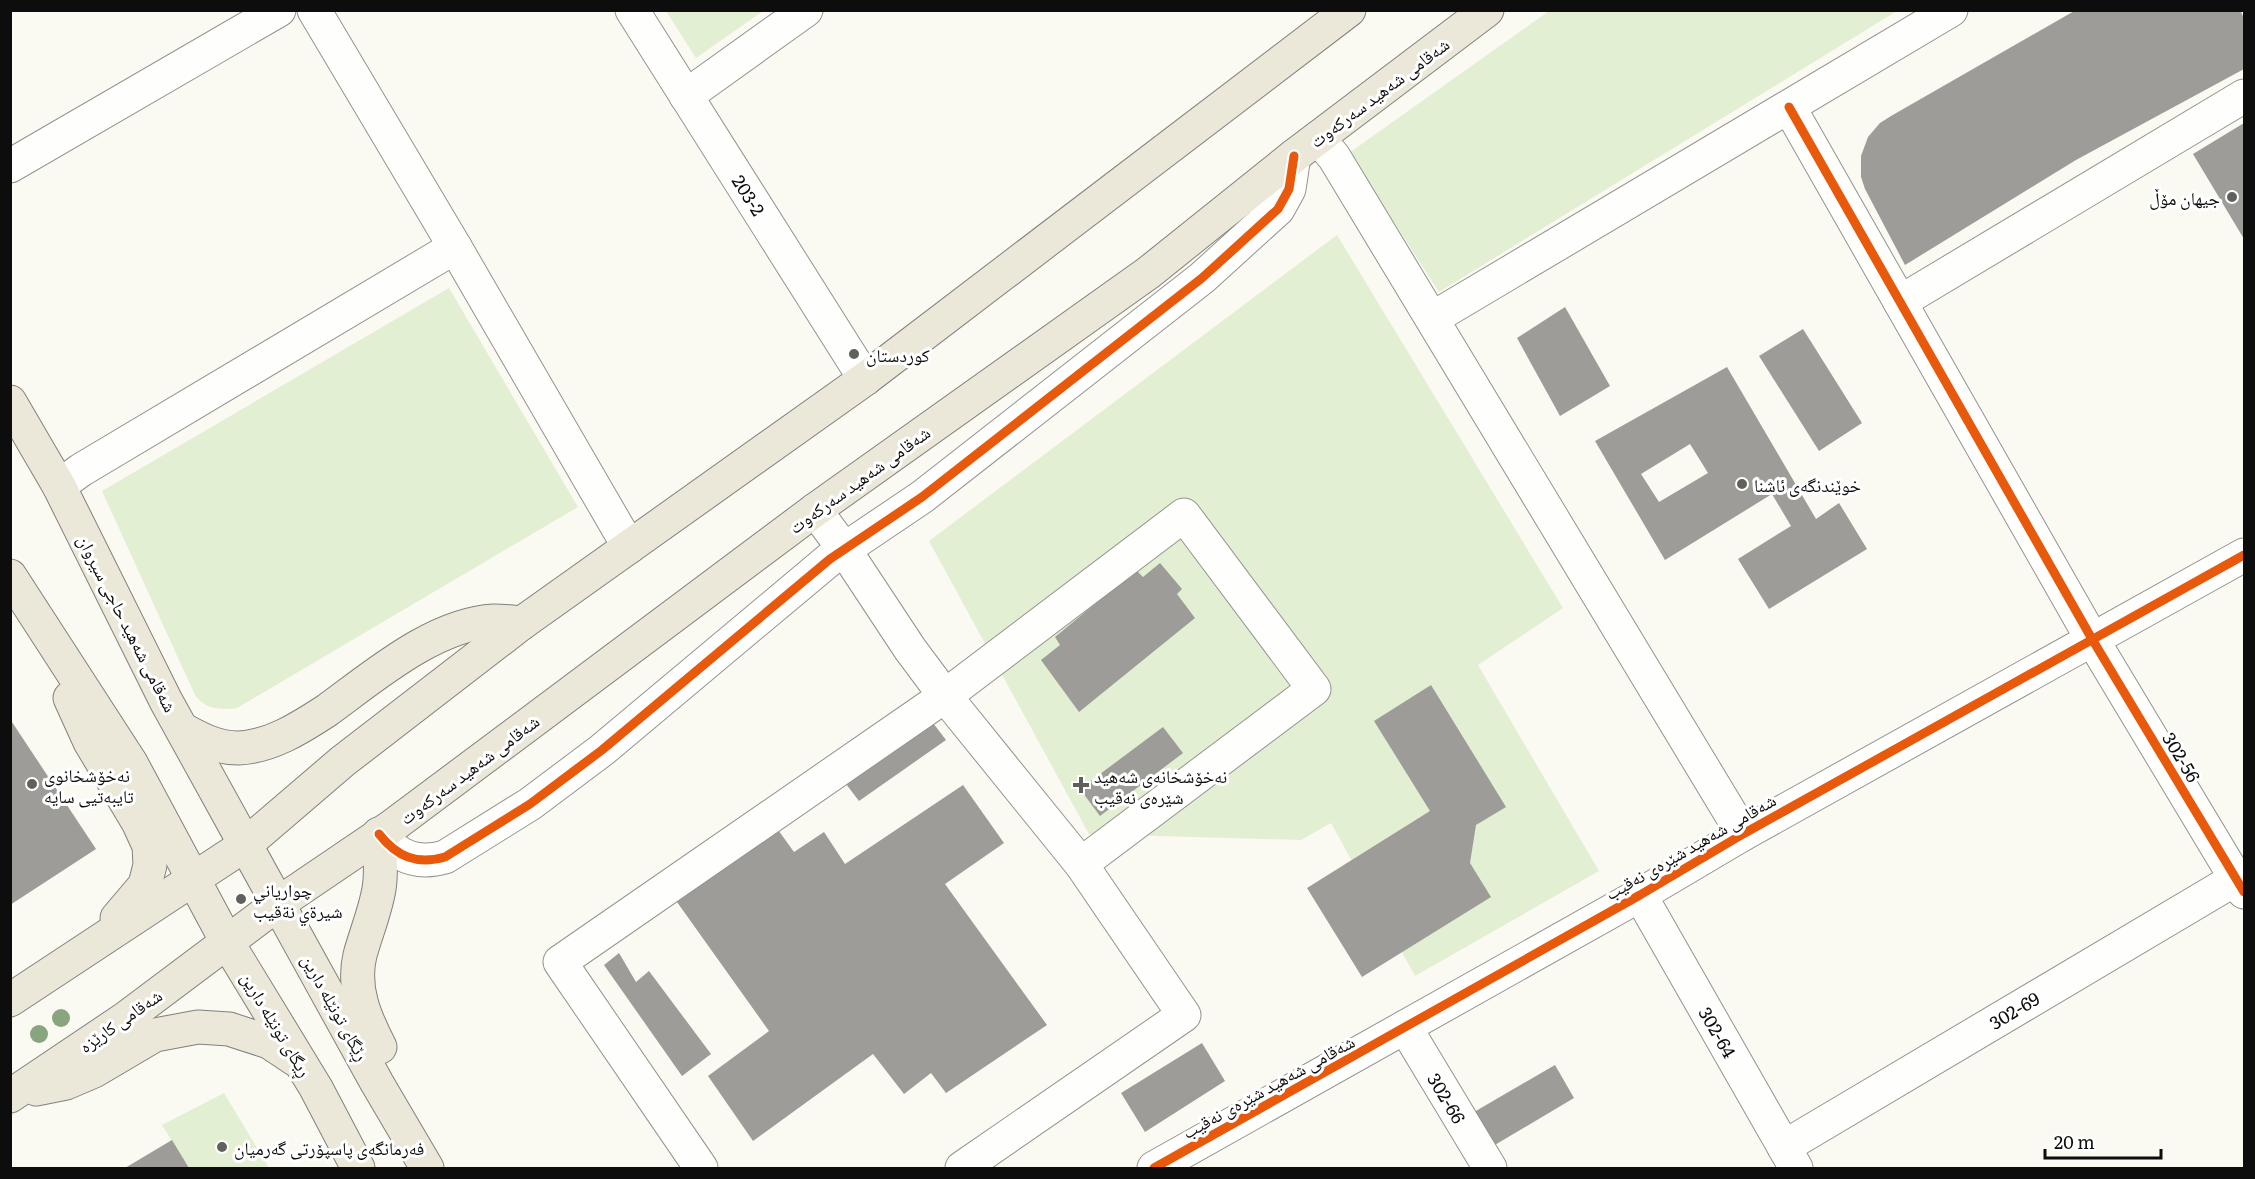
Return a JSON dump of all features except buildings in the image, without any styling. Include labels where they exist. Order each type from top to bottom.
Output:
[{"type":"main road","name":"شەقامی شەهید سەرکەوت","points":[[227,942],[379,834],[815,510],[1148,273],[1306,147],[1487,10]]},
{"type":"main road","points":[[10,1000],[244,845],[343,761],[522,623],[865,380],[1348,11]]},
{"type":"main road","name":"شەقامی شەهید حاجی سیروان","points":[[10,402],[59,486],[182,729],[244,845]]},
{"type":"main road","points":[[10,576],[131,763],[194,880]]},
{"type":"main road","points":[[39,618],[90,742],[150,846],[150,865],[145,885],[89,949]]},
{"type":"main road","points":[[182,729],[209,743],[237,748],[263,745],[313,719],[418,647],[445,634],[494,621],[522,623]]},
{"type":"main road","points":[[379,834],[379,888],[370,929],[360,956],[358,988],[368,1024],[404,1089],[406,1109],[402,1125]]},
{"type":"main road","name":"ڕێگای تونێلە دارین","points":[[244,845],[279,903],[427,1168]]},
{"type":"main road","name":"ڕیگای تونێلە دارین","points":[[194,880],[227,942],[316,1088],[358,1168]]},
{"type":"main road","name":"شەقامی کارێزە","points":[[12,1095],[126,1018],[227,942]]},
{"type":"main road","points":[[12,1095],[66,1083],[94,1071],[155,1035],[198,1027],[229,1029],[269,1042],[300,1063]]},
{"type":"street","points":[[10,166],[279,10]]},
{"type":"street","points":[[314,10],[629,547]]},
{"type":"street","name":"203-2","points":[[632,10],[865,380]]},
{"type":"street","points":[[686,96],[806,10]]},
{"type":"street","points":[[1433,318],[1951,10]]},
{"type":"street","points":[[1900,302],[2244,96]]},
{"type":"street","name":"302-56","points":[[1789,107],[2092,639],[2242,882]]},
{"type":"street","points":[[379,834],[388,846],[401,855],[415,861],[432,860],[445,857],[530,804],[602,750],[844,549],[922,497],[1202,278],[1278,208],[1306,147],[1334,157],[1743,834]]},
{"type":"street","points":[[59,486],[91,464],[455,247]]},
{"type":"street","points":[[815,510],[945,696],[1081,864],[1184,1015],[962,1168]]},
{"type":"street","points":[[701,1168],[560,962],[945,696],[1184,515],[1314,689],[1081,864]]},
{"type":"street","name":"شەقامی شەهید شێرەی نەقیب","points":[[1163,1166],[1743,834],[2244,555]]},
{"type":"street","name":"302-69","points":[[1790,1158],[2242,882]]},
{"type":"street","name":"302-64","points":[[1640,895],[1790,1158]]},
{"type":"street","name":"302-66","points":[[1405,1027],[1490,1168]]},
{"type":"green space","points":[[666,11],[763,11],[696,58]]},
{"type":"green space","points":[[1549,11],[1897,11],[1439,292],[1349,153]]},
{"type":"green space","points":[[1337,235],[1563,608],[1478,665],[1599,871],[1415,976],[1331,823],[1301,840],[1089,834],[929,541]]},
{"type":"green space","points":[[449,288],[578,507],[237,708],[219,709],[204,704],[195,695],[102,491]]},
{"type":"green space","points":[[224,1093],[269,1168],[189,1168],[162,1125]]},
{"type":"cycle path","points":[[1789,107],[2092,639],[2244,892]]},
{"type":"cycle path","points":[[379,834],[393,848],[408,857],[435,859],[445,857],[530,804],[602,750],[830,559],[922,497],[1202,278],[1278,209],[1289,189],[1294,156]]},
{"type":"cycle path","points":[[1154,1168],[1640,895],[1743,834],[2244,555]]},
{"type":"place","name":"جیهان مۆڵ","points":[[2232,197]]},
{"type":"place","name":"كوردستان","points":[[854,354]]},
{"type":"place","name":"خوێندنگەی ئاشنا","points":[[1742,484]]},
{"type":"place","name":"نەخۆشخانوی تایبەتیی سایە","points":[[32,784]]},
{"type":"place","name":"نەخۆشخانەی شەهید شێرەی نەقیب","points":[[1081,785]]},
{"type":"place","name":"چوارياني شيرةي نةقيب","points":[[241,899]]},
{"type":"place","name":"فەرمانگەی پاسپۆرتی گەرمیان","points":[[222,1147]]}]
